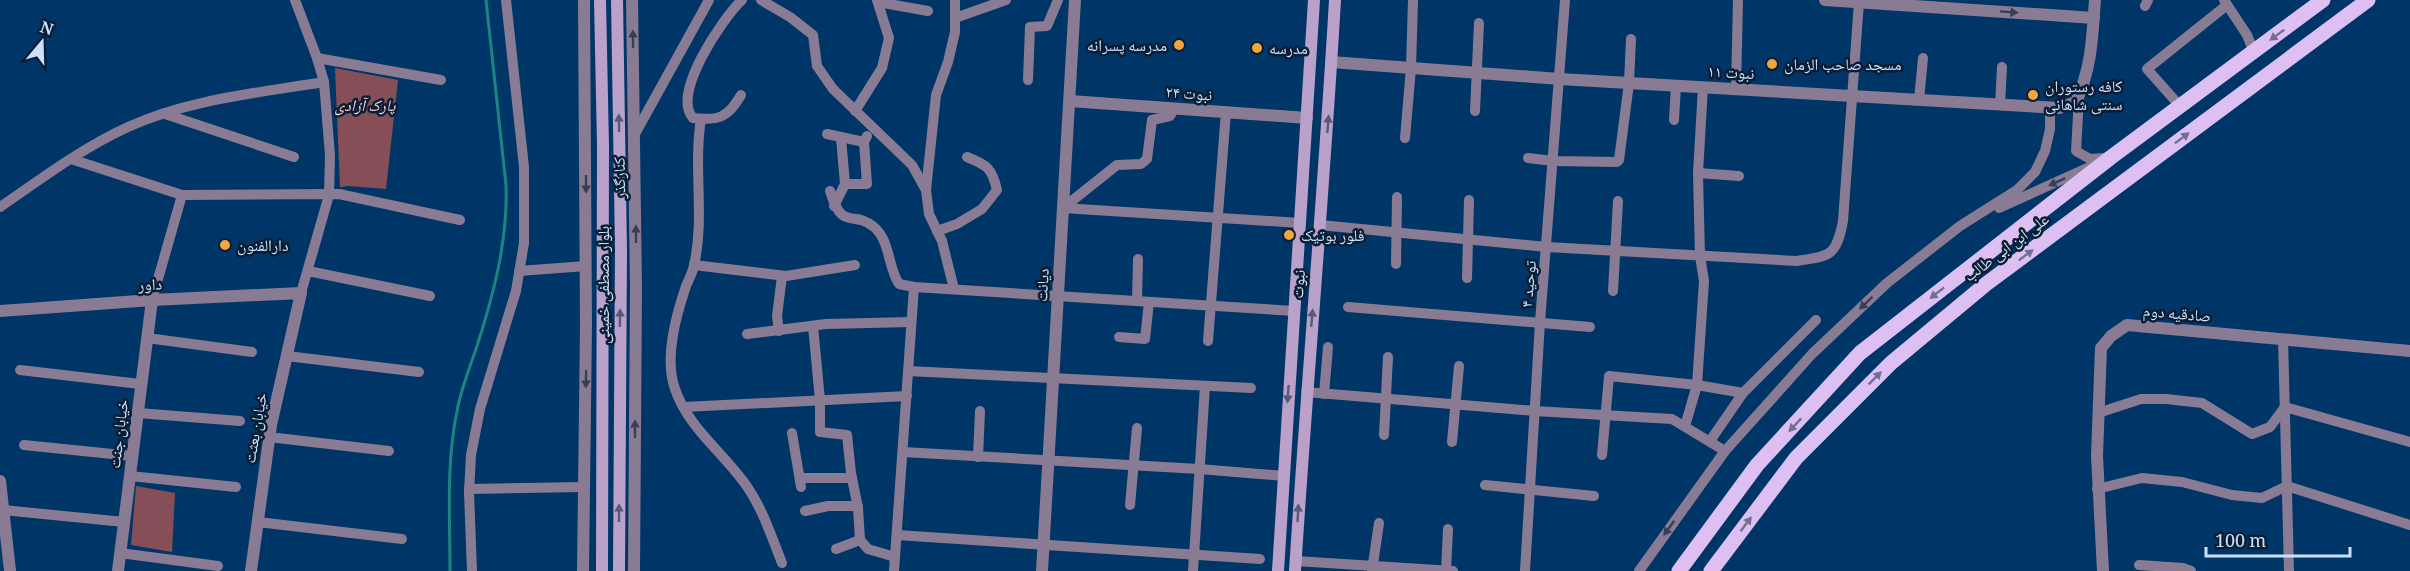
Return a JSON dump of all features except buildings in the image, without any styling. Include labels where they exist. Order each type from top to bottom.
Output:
[{"type":"main road","name":"بلوار مصطفی خمینی","points":[[600,0],[603,146],[602,571]]},
{"type":"main road","name":"بلوار مصطفی خمینی","points":[[616,0],[621,250],[619,571]]},
{"type":"main road","name":"نبوت","points":[[1278,571],[1314,0]]},
{"type":"main road","name":"نبوت","points":[[1296,566],[1300,478],[1335,0]]},
{"type":"main road","name":"علی ابن ابی طالب","points":[[1679,571],[1757,465],[1860,353],[2110,158],[2323,0]]},
{"type":"main road","name":"علی ابن ابی طالب","points":[[1711,571],[1796,458],[1891,363],[1986,284],[2368,0]]},
{"type":"main road","points":[[1301,223],[1320,225]]},
{"type":"main road","points":[[1284,476],[1300,478]]},
{"type":"street","points":[[295,0],[324,82],[330,155],[329,195],[302,293]]},
{"type":"street","points":[[472,571],[469,489],[471,455],[480,409],[516,291],[524,243],[524,167],[506,0]]},
{"type":"street","name":"کنارگذر","points":[[583,571],[586,266],[585,0]]},
{"type":"street","name":"کنارگذر","points":[[632,0],[635,134],[634,571]]},
{"type":"street","points":[[635,134],[709,0]]},
{"type":"street","points":[[741,95],[733,108],[720,117],[711,120],[693,118],[688,113],[686,104],[688,91],[707,48],[732,9],[742,0]]},
{"type":"street","points":[[762,0],[790,17],[813,35],[817,66],[833,88],[912,165],[926,190]]},
{"type":"street","points":[[954,290],[942,241],[929,213],[926,190],[936,96],[948,62],[955,32],[955,0]]},
{"type":"street","points":[[955,18],[1005,0]]},
{"type":"street","points":[[1028,80],[1030,27],[1047,26],[1058,0]]},
{"type":"street","name":"دیانت","points":[[1042,571],[1070,101],[1072,0]]},
{"type":"street","points":[[1405,138],[1411,68],[1413,0]]},
{"type":"street","name":"توحید ۴","points":[[1525,571],[1540,322],[1565,0]]},
{"type":"street","points":[[1736,89],[1738,0]]},
{"type":"street","points":[[1825,0],[2094,18]]},
{"type":"street","points":[[2095,0],[2092,54],[2087,79],[2079,97],[2076,151],[2090,159],[2110,158]]},
{"type":"street","points":[[855,111],[882,68],[889,38],[878,1],[928,10]]},
{"type":"street","points":[[1320,225],[1546,247],[1796,261],[1824,257],[1838,245],[1843,221],[1859,2]]},
{"type":"street","points":[[2181,106],[2147,69],[2225,2],[2247,35],[2253,52]]},
{"type":"street","points":[[1475,111],[1479,23]]},
{"type":"street","points":[[1528,158],[1553,161],[1617,162],[1621,156],[1631,39]]},
{"type":"street","points":[[317,58],[441,80]]},
{"type":"street","points":[[1919,100],[1923,58]]},
{"type":"street","name":"نبوت ۱۱","points":[[1331,62],[2050,108],[2060,108],[2076,102],[2079,97]]},
{"type":"street","points":[[2000,105],[2001,67]]},
{"type":"street","points":[[0,207],[71,159],[130,126],[165,113],[208,102],[324,82]]},
{"type":"street","points":[[1674,120],[1676,85]]},
{"type":"street","points":[[1685,426],[1697,385],[1704,281],[1700,256],[1698,173],[1703,87]]},
{"type":"street","name":"نبوت ۲۴","points":[[1070,101],[1307,118]]},
{"type":"street","points":[[1639,571],[1725,451],[1837,330],[1887,283],[1960,226],[2017,190],[2035,172],[2047,140],[2050,108]]},
{"type":"street","points":[[1063,208],[1117,165],[1141,164],[1147,159],[1152,120],[1170,116],[1174,109]]},
{"type":"street","points":[[1208,341],[1226,112]]},
{"type":"street","points":[[165,113],[294,157]]},
{"type":"street","points":[[701,119],[696,158],[699,203],[694,265],[676,328],[670,372],[675,391],[693,423],[748,489],[760,510],[782,563]]},
{"type":"street","points":[[845,184],[867,184],[864,142],[872,128]]},
{"type":"street","points":[[827,134],[864,142]]},
{"type":"street","points":[[834,206],[845,184],[842,138]]},
{"type":"street","points":[[937,231],[957,224],[982,209],[997,190],[993,173],[979,162],[967,157]]},
{"type":"street","points":[[1960,226],[2110,158]]},
{"type":"street","points":[[71,159],[182,195],[339,194],[460,220]]},
{"type":"street","points":[[1698,173],[1739,176]]},
{"type":"street","points":[[830,191],[834,206],[844,218],[867,223],[880,234],[893,275],[899,284],[954,290],[1295,311]]},
{"type":"street","points":[[152,300],[182,195]]},
{"type":"street","points":[[1395,264],[1397,197]]},
{"type":"street","points":[[1467,278],[1469,200]]},
{"type":"street","points":[[1613,291],[1618,201]]},
{"type":"street","points":[[1063,208],[1301,223]]},
{"type":"street","points":[[1119,337],[1145,339],[1138,259]]},
{"type":"street","points":[[694,265],[782,276],[855,265]]},
{"type":"street","points":[[519,271],[586,266]]},
{"type":"street","points":[[308,271],[430,296]]},
{"type":"street","points":[[779,331],[777,316],[782,276]]},
{"type":"street","points":[[894,571],[914,287]]},
{"type":"street","name":"داور","points":[[0,311],[152,300],[302,293]]},
{"type":"street","name":"خیابان بعثت","points":[[251,571],[269,437],[302,293]]},
{"type":"street","name":"خیابان جنت","points":[[118,571],[152,300]]},
{"type":"street","points":[[1348,307],[1590,327]]},
{"type":"street","points":[[1710,441],[1743,393],[1816,320]]},
{"type":"street","points":[[747,334],[813,326],[911,322]]},
{"type":"street","name":"صادقیه دوم","points":[[2103,571],[2097,489],[2098,413],[2101,348],[2111,336],[2127,325],[2410,351]]},
{"type":"street","points":[[813,326],[820,400],[820,432],[847,435],[858,506],[860,540],[868,549],[895,557]]},
{"type":"street","points":[[147,338],[252,352]]},
{"type":"street","points":[[2283,339],[2289,571]]},
{"type":"street","points":[[1324,394],[1328,347]]},
{"type":"street","points":[[287,356],[419,372]]},
{"type":"street","points":[[1384,435],[1388,357]]},
{"type":"street","points":[[1452,442],[1459,366]]},
{"type":"street","points":[[20,370],[140,384]]},
{"type":"street","points":[[908,371],[1251,388]]},
{"type":"street","points":[[1602,455],[1609,376],[1697,385],[1743,393]]},
{"type":"street","points":[[1193,571],[1204,386]]},
{"type":"street","points":[[1306,392],[1535,411],[1672,419],[1725,451]]},
{"type":"street","points":[[684,407],[907,396]]},
{"type":"street","points":[[2098,413],[2141,399],[2202,404],[2252,434],[2270,427],[2285,407]]},
{"type":"street","points":[[2285,407],[2410,442]]},
{"type":"street","points":[[978,457],[980,411]]},
{"type":"street","points":[[138,413],[240,421]]},
{"type":"street","points":[[1130,505],[1137,428]]},
{"type":"street","points":[[792,433],[801,482],[852,478]]},
{"type":"street","points":[[269,437],[389,451]]},
{"type":"street","points":[[24,445],[132,456]]},
{"type":"street","points":[[903,452],[1284,476]]},
{"type":"street","points":[[130,476],[236,487]]},
{"type":"street","points":[[2097,489],[2142,478],[2182,482],[2232,495],[2262,498],[2287,486],[2410,525]]},
{"type":"street","points":[[0,481],[6,566]]},
{"type":"street","points":[[1485,485],[1594,496]]},
{"type":"street","points":[[469,489],[584,487]]},
{"type":"street","points":[[806,511],[828,506],[858,506]]},
{"type":"street","points":[[3,510],[124,522]]},
{"type":"street","points":[[258,522],[402,539]]},
{"type":"street","points":[[1372,568],[1379,523]]},
{"type":"street","points":[[1446,571],[1448,529]]},
{"type":"street","points":[[897,535],[1260,559]]},
{"type":"street","points":[[836,549],[860,540]]},
{"type":"street","points":[[120,553],[218,566]]},
{"type":"street","points":[[2139,565],[2183,568],[2191,571]]},
{"type":"street","points":[[1296,566],[1454,571]]},
{"type":"green space","name":"پارک آزادی","points":[[335,68],[398,80],[386,189],[340,187]]},
{"type":"green space","points":[[136,486],[175,493],[172,552],[131,545]]},
{"type":"waterway","points":[[450,571],[449,491],[451,451],[457,411],[494,286],[505,226],[506,185],[486,0]]},
{"type":"place","name":"مدرسه پسرانه","points":[[1179,45]]},
{"type":"place","name":"مدرسه","points":[[1257,48]]},
{"type":"place","name":"مسجد صاحب الزمان","points":[[1772,64]]},
{"type":"place","name":"کافه رستوران سنتی شاهانی","points":[[2033,95]]},
{"type":"place","name":"فلور بوتیک","points":[[1289,235]]},
{"type":"place","name":"دارالفنون","points":[[225,245]]}]
